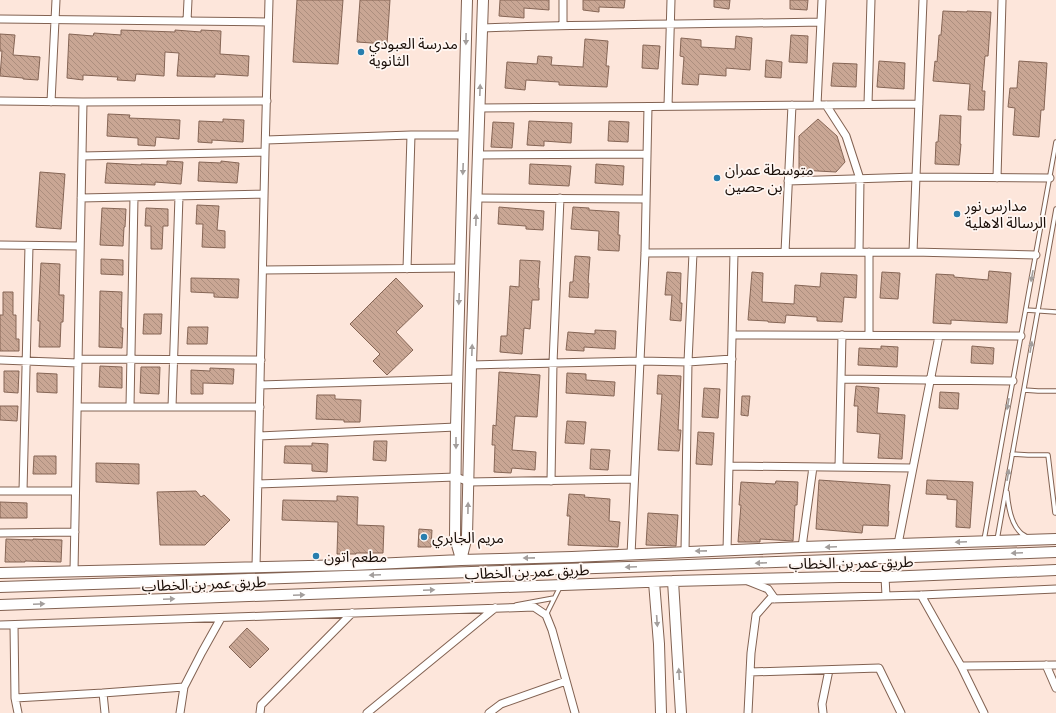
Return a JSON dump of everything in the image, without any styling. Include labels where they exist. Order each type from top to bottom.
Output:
[{"type":"street","points":[[51,102],[56,0]]},
{"type":"street","points":[[188,0],[188,21]]},
{"type":"street","points":[[256,567],[269,0]]},
{"type":"street","points":[[461,560],[455,538],[456,428],[467,0]]},
{"type":"street","points":[[461,560],[467,536],[483,0]]},
{"type":"street","points":[[562,25],[563,0]]},
{"type":"street","points":[[668,106],[671,0]]},
{"type":"street","points":[[817,105],[822,0]]},
{"type":"street","points":[[868,104],[871,0]]},
{"type":"street","points":[[914,252],[923,0]]},
{"type":"street","points":[[997,178],[1002,0]]},
{"type":"street","points":[[0,19],[268,22]]},
{"type":"street","points":[[482,28],[562,25],[670,25],[821,22]]},
{"type":"street","points":[[0,101],[267,101]]},
{"type":"street","points":[[74,571],[83,102]]},
{"type":"street","points":[[479,108],[919,104]]},
{"type":"street","points":[[785,252],[792,105]]},
{"type":"street","points":[[826,105],[846,136],[860,179],[859,252]]},
{"type":"street","points":[[631,555],[645,253],[648,107]]},
{"type":"street","points":[[266,140],[411,135],[464,135]]},
{"type":"street","points":[[407,269],[411,135]]},
{"type":"street","points":[[82,156],[265,152]]},
{"type":"street","points":[[478,155],[647,154]]},
{"type":"street","points":[[788,180],[916,177],[1050,178]]},
{"type":"street","points":[[81,198],[264,194]]},
{"type":"street","points":[[172,407],[179,196]]},
{"type":"street","points":[[130,406],[134,197]]},
{"type":"street","points":[[477,198],[646,199]]},
{"type":"street","points":[[551,481],[553,363],[560,198]]},
{"type":"street","points":[[0,245],[80,246]]},
{"type":"street","points":[[22,491],[29,246]]},
{"type":"street","points":[[727,551],[734,252]]},
{"type":"street","points":[[869,252],[869,336]]},
{"type":"street","points":[[645,253],[914,252],[1036,255]]},
{"type":"street","points":[[685,552],[688,362],[692,253]]},
{"type":"street","points":[[263,270],[460,268]]},
{"type":"street","points":[[732,335],[1021,336]]},
{"type":"street","points":[[839,467],[842,335]]},
{"type":"street","points":[[898,544],[938,336]]},
{"type":"street","points":[[471,365],[640,361],[688,362],[732,359]]},
{"type":"street","points":[[0,360],[261,360]]},
{"type":"street","points":[[841,379],[1013,381]]},
{"type":"street","points":[[260,385],[457,380]]},
{"type":"street","points":[[78,407],[260,406]]},
{"type":"street","points":[[259,436],[456,428]]},
{"type":"street","points":[[729,466],[913,468]]},
{"type":"street","points":[[802,547],[813,467]]},
{"type":"street","points":[[258,484],[456,477],[468,482],[634,479]]},
{"type":"street","points":[[0,491],[76,492]]},
{"type":"street","points":[[0,533],[75,532]]},
{"type":"street","points":[[0,573],[353,565],[802,547],[1056,539]]},
{"type":"street","name":"طريق عمر بن الخطاب","points":[[0,587],[1056,552]]},
{"type":"street","points":[[483,559],[542,570]]},
{"type":"street","points":[[187,581],[203,568]]},
{"type":"street","name":"طريق عمر بن الخطاب","points":[[0,605],[674,581],[840,576],[885,577],[1056,570]]},
{"type":"street","points":[[885,577],[886,596]]},
{"type":"street","points":[[744,580],[768,589],[775,599]]},
{"type":"street","points":[[674,581],[681,713]]},
{"type":"street","points":[[654,582],[659,644],[661,713]]},
{"type":"street","points":[[748,713],[751,654],[756,615],[770,599],[921,595],[1056,589]]},
{"type":"street","points":[[921,595],[961,666],[984,713]]},
{"type":"street","points":[[0,625],[534,607],[546,615],[552,630],[575,713]]},
{"type":"street","points":[[367,713],[495,608]]},
{"type":"street","points":[[260,713],[261,706],[352,613]]},
{"type":"street","points":[[180,713],[184,687],[221,618]]},
{"type":"street","points":[[14,625],[15,698],[18,713]]},
{"type":"street","points":[[1046,665],[1056,688]]},
{"type":"street","points":[[961,666],[1056,665]]},
{"type":"street","points":[[750,672],[879,668],[901,713]]},
{"type":"street","points":[[824,713],[822,704],[828,670]]},
{"type":"street","points":[[489,713],[501,704],[566,681]]},
{"type":"street","points":[[15,698],[184,687]]},
{"type":"street","points":[[103,693],[105,713]]},
{"type":"lane","points":[[983,541],[1056,142]]},
{"type":"lane","points":[[997,541],[1056,209]]},
{"type":"lane","points":[[1026,310],[1056,312]]},
{"type":"lane","points":[[1024,390],[1056,391]]},
{"type":"lane","points":[[1012,454],[1048,455],[1054,513],[1056,513]]},
{"type":"lane","points":[[1006,487],[1008,507],[1013,521],[1020,533],[1033,540]]},
{"type":"lane","points":[[546,615],[561,585]]},
{"type":"lane","points":[[495,608],[554,598]]},
{"type":"building","points":[[297,0],[343,0],[338,64],[293,62]]},
{"type":"building","points":[[360,0],[390,0],[387,44],[357,42]]},
{"type":"building","points":[[500,0],[549,0],[549,10],[524,8],[524,18],[499,16]]},
{"type":"building","points":[[583,0],[625,0],[624,8],[599,7],[599,12],[583,10]]},
{"type":"building","points":[[714,0],[730,0],[729,9],[714,7]]},
{"type":"building","points":[[790,0],[808,0],[807,10],[790,9]]},
{"type":"building","points":[[943,11],[991,12],[988,56],[985,56],[982,91],[985,91],[984,110],[968,110],[970,84],[933,81],[935,61],[937,62],[939,35],[941,35]]},
{"type":"building","points":[[121,30],[175,32],[175,30],[201,32],[201,30],[221,31],[220,54],[249,56],[248,76],[215,74],[215,77],[177,76],[179,53],[165,52],[164,76],[136,74],[135,81],[117,80],[118,77],[83,75],[83,80],[67,78],[69,34],[93,36],[94,33],[121,35]]},
{"type":"building","points":[[0,34],[15,35],[13,55],[40,57],[38,80],[0,76],[2,51],[0,51]]},
{"type":"building","points":[[791,35],[808,36],[807,63],[789,62]]},
{"type":"building","points":[[736,36],[752,38],[750,70],[726,68],[726,76],[699,74],[698,85],[682,84],[684,57],[680,56],[681,38],[701,40],[701,47],[735,49]]},
{"type":"building","points":[[585,39],[608,41],[606,66],[609,66],[607,87],[559,85],[559,82],[526,80],[525,90],[505,88],[507,62],[537,64],[538,56],[552,57],[551,65],[583,67]]},
{"type":"building","points":[[643,45],[660,46],[658,69],[642,68]]},
{"type":"building","points":[[766,60],[782,62],[781,78],[765,77]]},
{"type":"building","points":[[879,61],[905,63],[904,89],[877,87]]},
{"type":"building","points":[[1019,61],[1047,63],[1044,110],[1041,110],[1039,137],[1013,135],[1015,108],[1008,107],[1010,88],[1017,88]]},
{"type":"building","points":[[833,63],[857,64],[856,87],[831,86]]},
{"type":"building","points":[[108,114],[130,115],[129,118],[180,120],[179,139],[156,137],[155,146],[138,145],[138,138],[107,136]]},
{"type":"building","points":[[940,115],[961,116],[959,165],[935,164],[936,142],[938,142]]},
{"type":"building","points":[[223,119],[244,120],[243,142],[212,140],[212,143],[198,142],[199,121],[223,122]]},
{"type":"building","points":[[818,119],[837,136],[845,162],[836,172],[799,170],[799,136]]},
{"type":"building","points":[[529,121],[572,123],[571,143],[544,141],[544,146],[527,145]]},
{"type":"building","points":[[609,121],[629,122],[628,142],[608,141]]},
{"type":"building","points":[[493,122],[514,123],[512,148],[491,147]]},
{"type":"building","points":[[167,161],[183,162],[181,184],[155,182],[155,185],[105,183],[107,163],[167,165]]},
{"type":"building","points":[[221,161],[239,163],[237,183],[198,181],[199,162],[221,163]]},
{"type":"building","points":[[530,164],[571,166],[569,186],[529,184]]},
{"type":"building","points":[[596,164],[624,166],[623,185],[595,183]]},
{"type":"building","points":[[40,172],[65,174],[61,229],[36,227]]},
{"type":"building","points":[[197,205],[219,206],[217,230],[225,231],[225,248],[202,247],[203,224],[196,224]]},
{"type":"building","points":[[499,207],[544,211],[543,230],[526,229],[526,226],[498,224]]},
{"type":"building","points":[[573,207],[589,208],[589,210],[619,212],[619,251],[598,250],[599,231],[571,229]]},
{"type":"building","points":[[102,208],[126,209],[123,246],[100,245]]},
{"type":"building","points":[[146,208],[168,209],[168,226],[163,226],[162,249],[151,249],[151,226],[145,226]]},
{"type":"building","points":[[575,256],[590,257],[588,298],[569,297],[570,282],[573,282]]},
{"type":"building","points":[[101,259],[123,260],[123,275],[101,274]]},
{"type":"building","points":[[520,260],[540,261],[538,288],[539,300],[532,300],[530,329],[524,328],[522,354],[500,352],[501,336],[507,336],[510,286],[519,287]]},
{"type":"building","points":[[41,263],[60,264],[59,295],[64,295],[60,347],[39,347],[40,321],[38,321]]},
{"type":"building","points":[[989,271],[1011,273],[1007,323],[951,320],[951,324],[933,323],[936,274],[988,280]]},
{"type":"building","points":[[667,272],[681,273],[681,321],[670,320],[672,295],[665,295]]},
{"type":"building","points":[[752,272],[763,273],[762,302],[794,304],[795,285],[820,287],[821,273],[857,275],[856,298],[844,297],[842,322],[817,321],[817,317],[786,315],[785,323],[748,320]]},
{"type":"building","points":[[882,272],[900,273],[898,299],[880,298]]},
{"type":"building","points":[[191,278],[239,279],[238,298],[214,297],[214,293],[191,292]]},
{"type":"building","points":[[396,278],[423,306],[396,332],[413,350],[387,375],[373,361],[380,354],[350,324]]},
{"type":"building","points":[[100,291],[122,292],[122,348],[99,347]]},
{"type":"building","points":[[3,292],[13,292],[13,315],[16,315],[16,339],[19,339],[19,351],[0,351],[0,315],[3,315]]},
{"type":"building","points":[[144,314],[162,314],[161,334],[143,334]]},
{"type":"building","points":[[188,327],[208,327],[207,344],[187,344]]},
{"type":"building","points":[[595,330],[616,331],[615,349],[584,347],[584,351],[566,350],[568,332],[595,334]]},
{"type":"building","points":[[881,346],[898,347],[897,367],[858,365],[859,348],[881,349]]},
{"type":"building","points":[[972,346],[994,348],[993,364],[971,363]]},
{"type":"building","points":[[100,366],[122,367],[122,388],[99,387]]},
{"type":"building","points":[[141,367],[160,367],[159,394],[140,393]]},
{"type":"building","points":[[210,368],[234,369],[233,384],[203,383],[203,394],[191,394],[191,370],[210,371]]},
{"type":"building","points":[[4,371],[19,371],[18,393],[4,392]]},
{"type":"building","points":[[499,372],[540,375],[537,417],[515,416],[512,450],[536,452],[535,470],[512,468],[511,473],[494,472],[495,445],[492,445],[493,425],[496,426]]},
{"type":"building","points":[[37,373],[57,374],[57,393],[37,392]]},
{"type":"building","points":[[567,373],[586,374],[586,380],[615,382],[614,396],[566,393]]},
{"type":"building","points":[[658,375],[681,376],[678,430],[681,430],[679,451],[658,450],[662,394],[657,394]]},
{"type":"building","points":[[856,386],[879,388],[877,413],[905,415],[902,459],[878,458],[880,434],[857,432],[858,406],[854,406]]},
{"type":"building","points":[[704,388],[720,389],[718,418],[702,417]]},
{"type":"building","points":[[940,392],[959,393],[958,409],[939,408]]},
{"type":"building","points":[[317,395],[335,395],[335,399],[361,400],[360,422],[316,419]]},
{"type":"building","points":[[742,396],[750,396],[748,416],[741,415]]},
{"type":"building","points":[[0,406],[18,406],[17,421],[0,420]]},
{"type":"building","points":[[567,421],[586,422],[584,444],[565,443]]},
{"type":"building","points":[[698,432],[714,433],[712,465],[696,464]]},
{"type":"building","points":[[374,441],[387,441],[386,461],[373,460]]},
{"type":"building","points":[[312,443],[328,444],[327,472],[312,471],[312,464],[284,463],[285,446],[312,446]]},
{"type":"building","points":[[591,449],[610,450],[608,470],[590,469]]},
{"type":"building","points":[[34,456],[56,456],[56,474],[33,474]]},
{"type":"building","points":[[96,463],[139,464],[139,484],[96,482]]},
{"type":"building","points":[[819,480],[890,485],[888,526],[863,525],[862,533],[816,529]]},
{"type":"building","points":[[927,480],[973,482],[970,528],[956,527],[957,500],[947,499],[947,495],[926,494]]},
{"type":"building","points":[[776,481],[798,482],[793,541],[760,539],[760,542],[738,542],[741,482],[775,484]]},
{"type":"building","points":[[196,491],[201,497],[204,495],[230,520],[205,545],[160,545],[157,492]]},
{"type":"building","points":[[569,494],[610,499],[609,521],[620,522],[618,547],[568,545],[570,516],[567,516]]},
{"type":"building","points":[[337,496],[358,497],[357,525],[384,526],[383,553],[337,554],[338,522],[282,520],[283,500],[337,501]]},
{"type":"building","points":[[0,502],[27,503],[27,518],[0,518]]},
{"type":"building","points":[[648,513],[678,515],[676,546],[646,545]]},
{"type":"building","points":[[419,529],[432,530],[431,547],[418,547]]},
{"type":"building","points":[[6,539],[62,540],[61,562],[5,562]]},
{"type":"building","points":[[247,628],[269,649],[250,668],[229,647]]},
{"type":"place","name":"مدرسة العبودي الثانوية","points":[[361,52]]},
{"type":"place","name":"متوسطة عمران بن حصين","points":[[717,178]]},
{"type":"place","name":"مدارس نور الرسالة الاهلية","points":[[957,214]]},
{"type":"place","name":"مريم الجابري","points":[[424,537]]},
{"type":"place","name":"مطعم اتون","points":[[316,556]]}]
